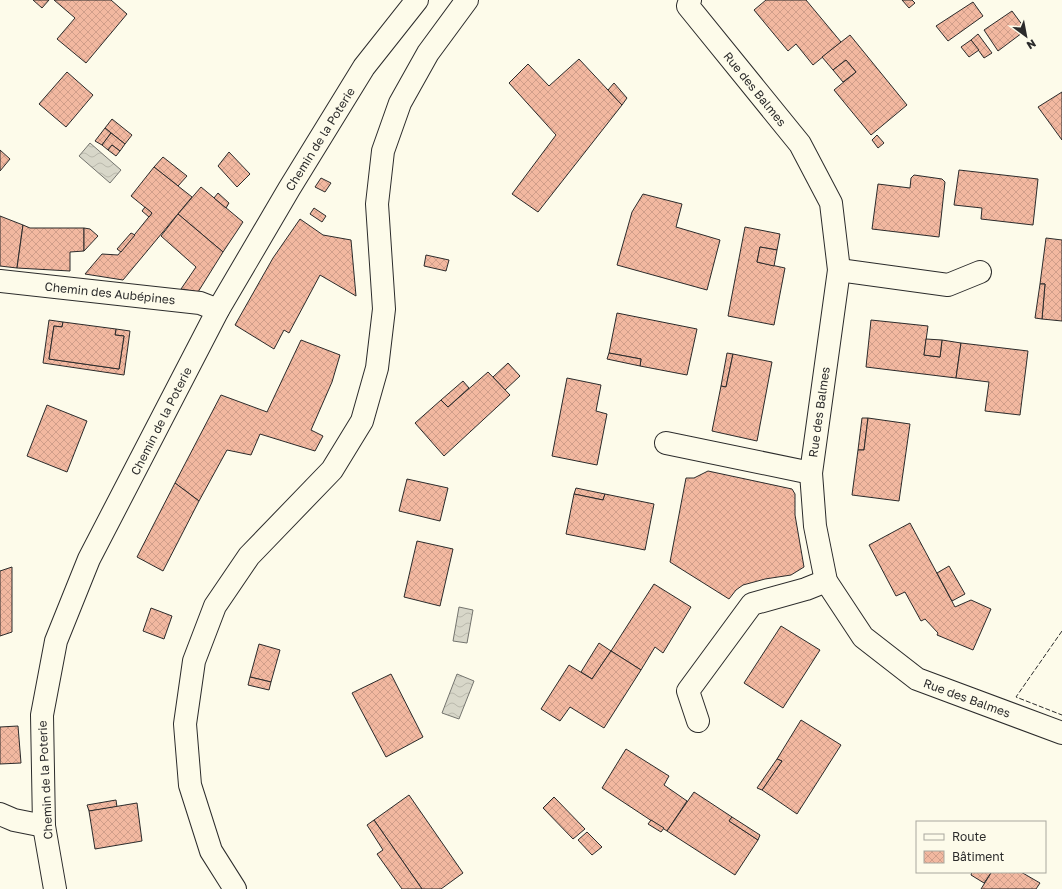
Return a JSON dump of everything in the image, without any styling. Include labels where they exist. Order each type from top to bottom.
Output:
[{"type":"street","name":"Chemin de la Poterie","points":[[55,889],[44,826],[42,715],[56,641],[89,559],[218,310],[289,189],[364,67],[417,0]]},
{"type":"street","points":[[235,889],[211,851],[190,784],[185,724],[194,661],[215,606],[250,556],[332,470],[362,421],[377,368],[384,309],[377,204],[383,151],[400,103],[428,53],[467,0]]},
{"type":"street","name":"Rue des Balmes","points":[[690,0],[688,6],[800,144],[831,203],[839,270],[811,473],[815,526],[826,581],[863,637],[917,679],[1062,732]]},
{"type":"street","points":[[839,270],[948,285],[980,272]]},
{"type":"street","name":"Chemin des Aubépines","points":[[0,280],[200,303],[218,310]]},
{"type":"street","points":[[666,443],[811,473]]},
{"type":"street","points":[[698,720],[688,691],[752,604],[806,589],[826,581]]},
{"type":"street","points":[[0,814],[14,820],[44,826]]},
{"type":"water","points":[[90,143],[121,170],[110,183],[79,156]]},
{"type":"water","points":[[459,607],[473,610],[467,643],[453,641]]},
{"type":"water","points":[[457,674],[474,681],[459,719],[442,713]]},
{"type":"building","points":[[33,0],[49,0],[42,8]]},
{"type":"building","points":[[54,0],[111,0],[127,14],[86,63],[57,39],[75,18]]},
{"type":"building","points":[[766,0],[806,0],[841,42],[813,65],[796,44],[788,51],[754,10]]},
{"type":"building","points":[[902,0],[912,0],[915,3],[909,8]]},
{"type":"building","points":[[973,2],[983,16],[948,41],[936,26]]},
{"type":"building","points":[[1012,11],[1026,30],[998,51],[984,30]]},
{"type":"building","points":[[978,34],[992,53],[984,58],[971,40]]},
{"type":"building","points":[[850,35],[907,105],[871,135],[834,90],[856,72],[846,60],[833,70],[822,57]]},
{"type":"building","points":[[971,40],[979,50],[969,57],[961,47]]},
{"type":"building","points":[[579,59],[622,105],[538,212],[512,194],[556,135],[509,83],[528,64],[549,86]]},
{"type":"building","points":[[846,60],[856,72],[843,82],[833,70]]},
{"type":"building","points":[[67,72],[93,95],[66,127],[39,104]]},
{"type":"building","points":[[614,83],[627,98],[622,105],[608,90]]},
{"type":"building","points":[[1062,92],[1062,140],[1038,107]]},
{"type":"building","points":[[112,119],[132,135],[125,144],[105,128]]},
{"type":"building","points":[[105,128],[111,133],[102,145],[95,141]]},
{"type":"building","points":[[111,133],[125,144],[120,151],[112,145],[108,150],[102,145]]},
{"type":"building","points":[[877,135],[884,143],[878,148],[872,140]]},
{"type":"building","points":[[112,145],[120,151],[116,156],[108,150]]},
{"type":"building","points":[[0,150],[10,159],[0,171]]},
{"type":"building","points":[[229,152],[250,174],[237,187],[218,166]]},
{"type":"building","points":[[163,157],[187,176],[178,186],[154,167]]},
{"type":"building","points":[[154,167],[192,197],[123,280],[85,274],[102,254],[118,255],[152,213],[131,196]]},
{"type":"building","points":[[959,170],[1038,179],[1033,225],[981,219],[982,208],[954,205]]},
{"type":"building","points":[[914,175],[942,179],[945,182],[939,237],[872,229],[878,184],[910,188],[911,178]]},
{"type":"building","points":[[321,178],[331,183],[325,192],[315,187]]},
{"type":"building","points":[[201,187],[243,222],[223,252],[178,214]]},
{"type":"building","points":[[218,193],[229,203],[226,208],[214,198]]},
{"type":"building","points":[[643,194],[682,204],[676,227],[720,240],[707,290],[617,265],[632,212]]},
{"type":"building","points":[[145,207],[152,213],[149,217],[142,211]]},
{"type":"building","points":[[314,208],[326,216],[322,222],[310,214]]},
{"type":"building","points":[[178,214],[223,252],[198,292],[181,289],[196,267],[161,236]]},
{"type":"building","points":[[0,216],[23,225],[17,268],[0,266]]},
{"type":"building","points":[[300,219],[323,235],[351,240],[356,296],[320,275],[289,333],[284,330],[274,349],[235,325],[273,258]]},
{"type":"building","points":[[23,225],[30,228],[84,228],[84,251],[70,252],[70,271],[17,268]]},
{"type":"building","points":[[745,227],[780,234],[777,250],[760,247],[757,262],[785,268],[774,325],[728,316]]},
{"type":"building","points":[[84,228],[90,229],[98,236],[84,251]]},
{"type":"building","points":[[131,233],[135,235],[121,252],[117,249]]},
{"type":"building","points":[[1046,238],[1062,240],[1062,321],[1042,319],[1045,284],[1040,284]]},
{"type":"building","points":[[760,247],[777,250],[774,266],[757,262]]},
{"type":"building","points":[[426,255],[449,260],[446,271],[424,266]]},
{"type":"building","points":[[1040,284],[1045,284],[1042,319],[1035,318]]},
{"type":"building","points":[[617,313],[697,329],[687,375],[640,366],[641,359],[609,353]]},
{"type":"building","points":[[49,320],[63,322],[62,327],[54,326],[49,359],[119,369],[124,336],[115,335],[116,329],[130,331],[124,375],[43,363]]},
{"type":"building","points":[[871,320],[928,326],[924,355],[940,357],[942,340],[961,343],[956,378],[866,367]]},
{"type":"building","points":[[63,322],[116,329],[115,335],[124,336],[119,369],[49,359],[54,326],[62,327]]},
{"type":"building","points":[[926,339],[942,340],[940,357],[924,355]]},
{"type":"building","points":[[301,340],[340,355],[332,382],[311,430],[323,436],[315,451],[260,434],[251,455],[227,450],[199,501],[175,483],[221,395],[267,412]]},
{"type":"building","points":[[961,343],[1028,351],[1020,415],[985,411],[989,382],[956,378]]},
{"type":"building","points":[[609,353],[641,359],[640,366],[607,359]]},
{"type":"building","points":[[727,353],[733,354],[726,387],[721,386]]},
{"type":"building","points":[[733,354],[772,362],[757,441],[712,431],[721,386],[726,387]]},
{"type":"building","points":[[508,363],[520,376],[505,390],[493,377]]},
{"type":"building","points":[[488,372],[510,395],[444,456],[415,423],[441,400],[448,407]]},
{"type":"building","points":[[567,378],[601,385],[596,411],[607,414],[597,465],[552,456]]},
{"type":"building","points":[[463,381],[469,388],[448,407],[441,400]]},
{"type":"building","points":[[47,405],[87,421],[67,472],[27,456]]},
{"type":"building","points":[[862,418],[868,418],[864,450],[858,450]]},
{"type":"building","points":[[868,418],[910,424],[899,501],[852,495],[858,450],[864,450]]},
{"type":"building","points":[[708,471],[792,489],[795,494],[795,515],[804,567],[791,575],[765,579],[743,585],[736,590],[729,599],[670,562],[686,478],[694,478]]},
{"type":"building","points":[[407,479],[448,488],[440,521],[399,511]]},
{"type":"building","points":[[175,483],[199,501],[163,571],[137,557]]},
{"type":"building","points":[[576,488],[605,494],[603,500],[574,494]]},
{"type":"building","points":[[574,494],[603,500],[605,494],[654,504],[645,550],[566,534]]},
{"type":"building","points":[[910,523],[955,607],[971,600],[991,609],[973,650],[937,635],[938,633],[925,619],[921,621],[905,592],[896,596],[869,545]]},
{"type":"building","points":[[417,541],[453,549],[440,606],[404,597]]},
{"type":"building","points":[[949,566],[965,594],[952,601],[937,573]]},
{"type":"building","points":[[12,567],[12,632],[0,636],[0,571]]},
{"type":"building","points":[[654,584],[691,607],[663,653],[655,647],[641,670],[611,651]]},
{"type":"building","points":[[151,608],[172,616],[164,639],[143,631]]},
{"type":"building","points":[[781,626],[820,650],[783,708],[744,683]]},
{"type":"building","points":[[599,643],[611,651],[592,679],[581,672]]},
{"type":"building","points":[[259,644],[280,650],[271,682],[250,677]]},
{"type":"building","points":[[611,651],[641,670],[604,728],[570,707],[560,721],[541,709],[569,665],[592,679]]},
{"type":"building","points":[[391,674],[423,737],[386,757],[352,693]]},
{"type":"building","points":[[250,677],[271,682],[269,690],[248,685]]},
{"type":"building","points":[[801,720],[841,745],[797,814],[762,790],[782,761],[777,759]]},
{"type":"building","points":[[18,726],[21,763],[0,764],[0,727]]},
{"type":"building","points":[[626,749],[669,776],[664,785],[687,801],[667,831],[602,788]]},
{"type":"building","points":[[777,759],[782,761],[762,790],[757,788]]},
{"type":"building","points":[[694,792],[732,817],[729,821],[758,840],[735,875],[667,831]]},
{"type":"building","points":[[409,795],[463,873],[441,889],[422,889],[374,820]]},
{"type":"building","points":[[554,797],[585,829],[573,839],[543,808]]},
{"type":"building","points":[[116,800],[117,807],[89,811],[87,805]]},
{"type":"building","points":[[137,803],[142,841],[95,849],[89,811]]},
{"type":"building","points":[[732,817],[760,835],[758,840],[729,821]]},
{"type":"building","points":[[374,820],[422,889],[402,889],[377,854],[383,850],[367,825]]},
{"type":"building","points":[[651,820],[664,828],[661,832],[648,824]]},
{"type":"building","points":[[587,832],[602,847],[592,855],[578,840]]},
{"type":"building","points":[[972,873],[991,873],[984,883],[971,875]]},
{"type":"building","points":[[991,873],[1023,873],[1040,883],[1036,889],[981,889]]},
{"type":"fence","points":[[1062,631],[1016,697],[1062,715]]}]
